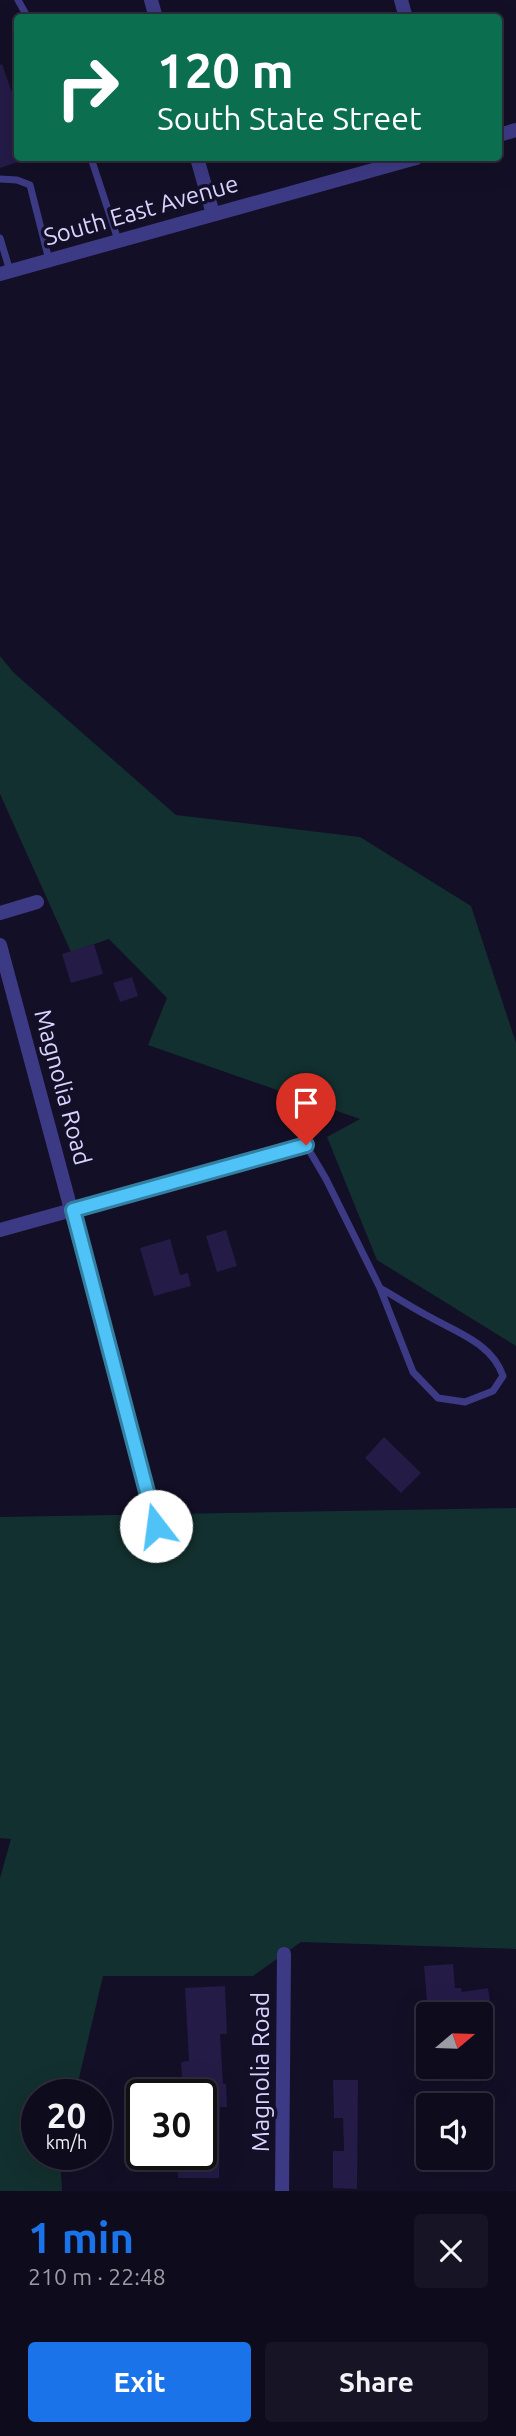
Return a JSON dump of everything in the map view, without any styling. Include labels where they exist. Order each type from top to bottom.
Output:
[{"type":"street","points":[[198,161],[213,214]]},
{"type":"street","name":"South East Avenue","points":[[5,272],[405,161]]},
{"type":"street","points":[[0,913],[37,902]]},
{"type":"street","name":"Magnolia Road","points":[[0,945],[156,1526]]},
{"type":"street","points":[[0,1230],[306,1145]]},
{"type":"street","name":"Magnolia Road","points":[[282,2191],[284,1954]]},
{"type":"lane","points":[[92,161],[118,240]]},
{"type":"lane","points":[[0,179],[17,180],[30,185],[49,260]]},
{"type":"lane","points":[[0,238],[5,272]]},
{"type":"lane","points":[[306,1145],[380,1287],[413,1372],[438,1398],[465,1402],[493,1391],[503,1376],[498,1362],[475,1340],[380,1287]]},
{"type":"green space","points":[[0,656],[14,673],[176,815],[360,837],[471,906],[516,1043],[516,1346],[377,1260],[327,1137],[360,1119],[148,1045],[167,998],[109,939],[71,952],[0,794]]},
{"type":"green space","points":[[516,1508],[516,1949],[301,1942],[253,1976],[103,1976],[79,2079],[21,2079],[21,2170],[61,2170],[62,2191],[0,2191],[0,1878],[11,1839],[0,1838],[0,1517]]},
{"type":"building","points":[[2,64],[14,98],[14,161],[18,162],[0,168]]},
{"type":"building","points":[[94,944],[103,974],[71,983],[62,954]]},
{"type":"building","points":[[132,977],[138,996],[120,1002],[113,983]]},
{"type":"building","points":[[226,1230],[237,1266],[217,1272],[206,1236]]},
{"type":"building","points":[[170,1239],[180,1275],[188,1273],[191,1286],[154,1296],[140,1248]]},
{"type":"building","points":[[384,1437],[421,1473],[401,1493],[365,1458]]},
{"type":"building","points":[[453,1964],[455,1988],[461,1988],[462,1992],[488,1988],[490,2002],[427,2002],[424,1966]]},
{"type":"building","points":[[225,1986],[227,2034],[220,2034],[227,2107],[220,2107],[219,2178],[178,2178],[178,2170],[217,2170],[217,2079],[182,2079],[181,2062],[189,2061],[185,1988]]},
{"type":"building","points":[[333,2080],[358,2080],[357,2189],[333,2188],[333,2151],[344,2151],[343,2118],[334,2118]]},
{"type":"route","points":[[156,1526],[73,1210],[306,1145]]}]
